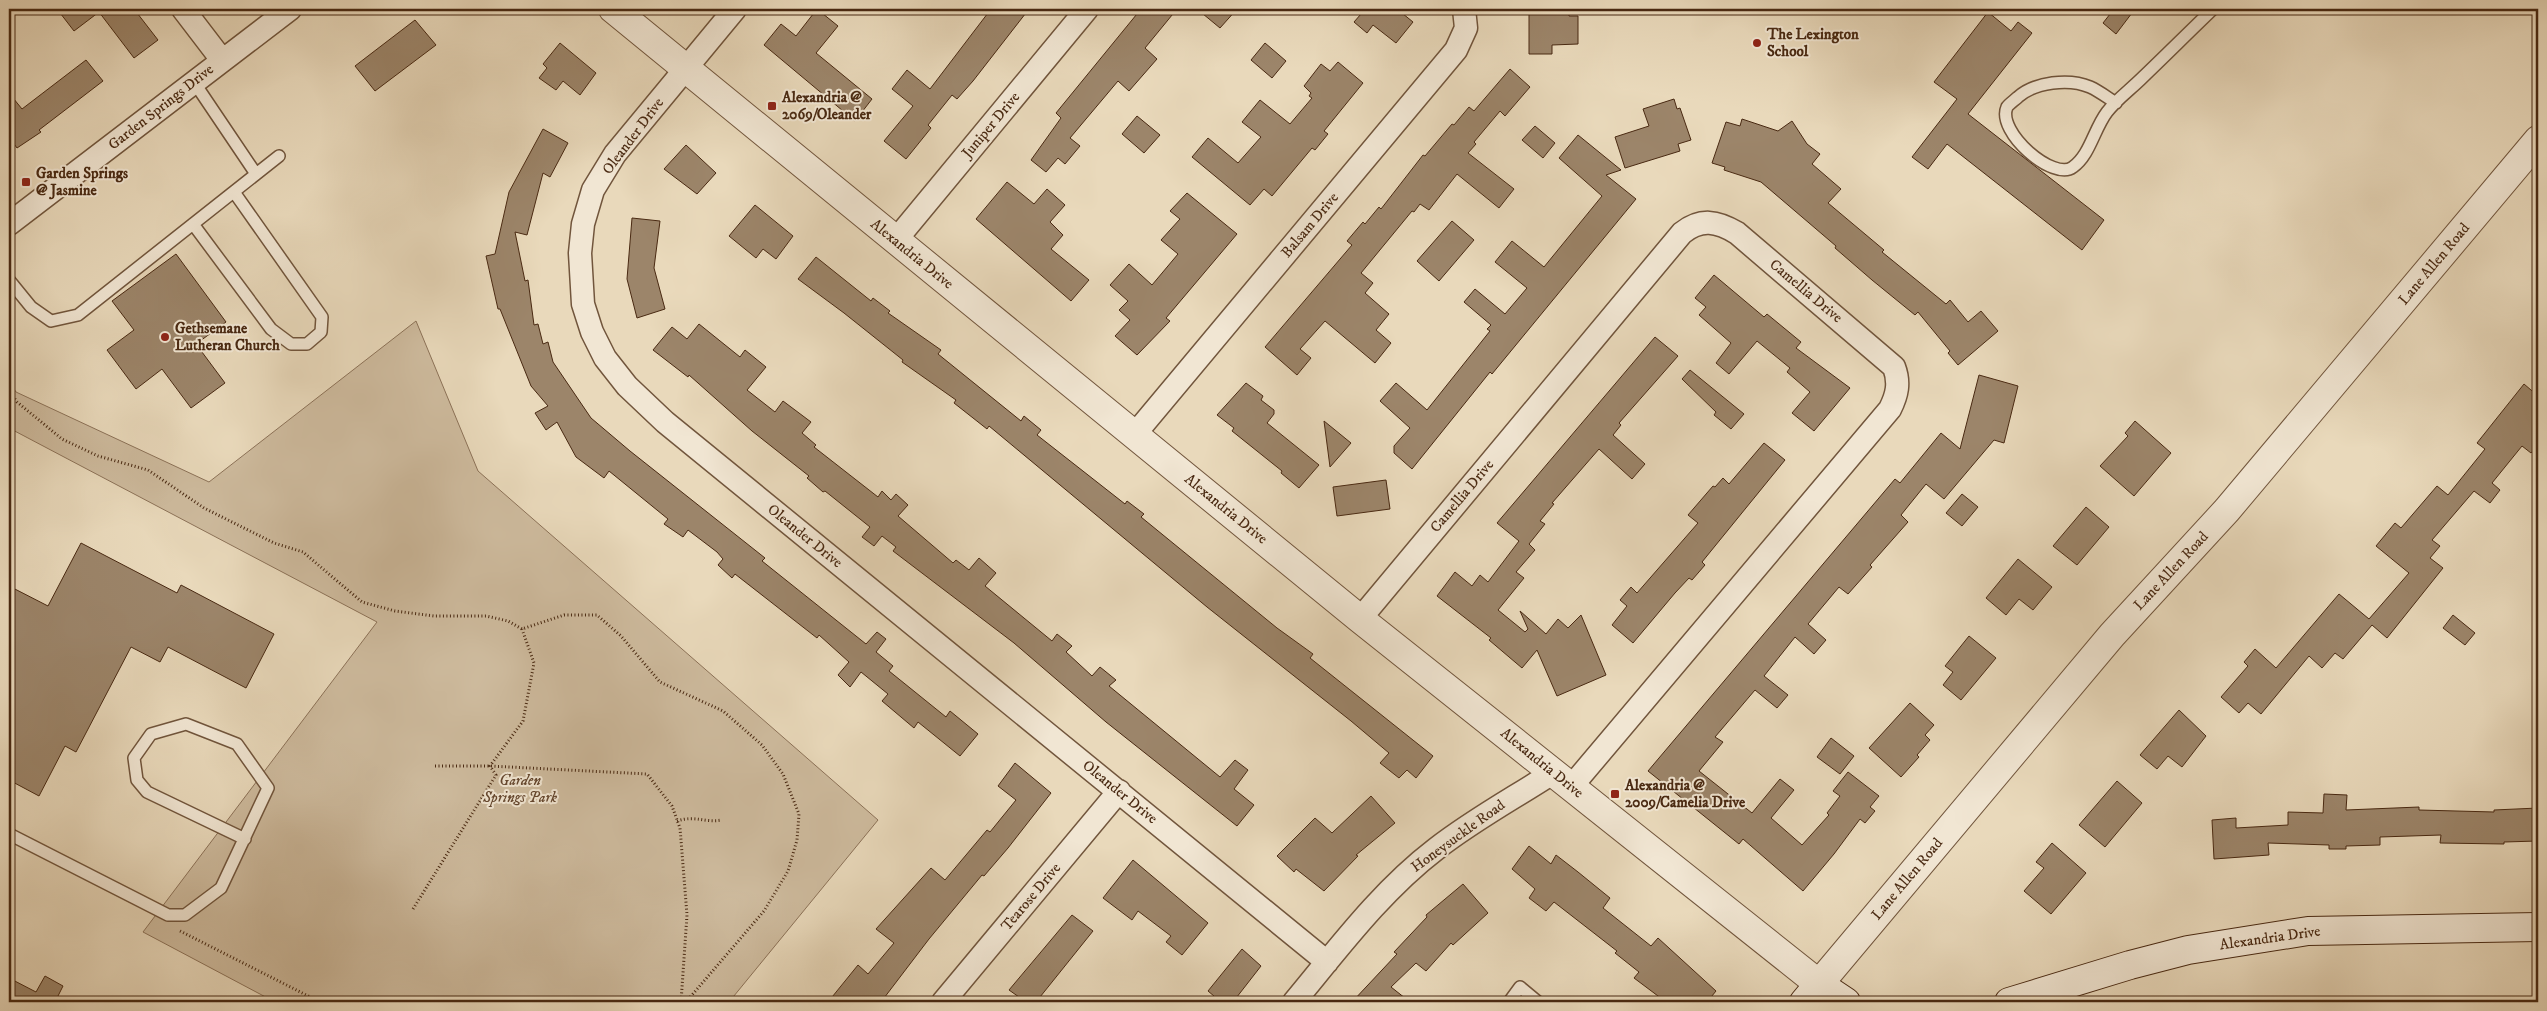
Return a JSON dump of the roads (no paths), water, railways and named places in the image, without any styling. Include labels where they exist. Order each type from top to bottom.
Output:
[{"type":"street","points":[[183,9],[222,60]]},
{"type":"street","name":"Garden Springs Drive","points":[[11,219],[290,9]]},
{"type":"street","name":"Alexandria Drive","points":[[613,9],[1360,619],[1562,779],[1811,993],[1846,1002]]},
{"type":"street","name":"Oleander Drive","points":[[735,9],[615,154],[593,190],[583,224],[580,253],[583,304],[592,332],[605,358],[627,386],[665,422],[1327,962]]},
{"type":"street","name":"Juniper Drive","points":[[895,240],[1087,9]]},
{"type":"street","name":"Balsam Drive","points":[[1135,434],[1456,50],[1466,28],[1464,9]]},
{"type":"street","name":"Lane Allen Road","points":[[1811,993],[2112,635],[2228,510],[2538,140]]},
{"type":"street","name":"Camellia Drive","points":[[1360,619],[1682,233],[1702,222],[1716,223],[1737,233],[1894,367],[1898,386],[1895,399],[1890,409],[1562,779]]},
{"type":"street","name":"Honeysuckle Road","points":[[1294,1002],[1374,906],[1434,850],[1501,804],[1562,779]]},
{"type":"street","name":"Tearose Drive","points":[[943,1002],[1119,791]]},
{"type":"street","name":"Alexandria Drive","points":[[2009,1002],[2123,967],[2188,950],[2308,931],[2538,927]]},
{"type":"lane","points":[[2116,103],[2090,86],[2059,82],[2026,90],[2007,107],[2006,117],[2010,131],[2019,142],[2053,168],[2064,171],[2073,168],[2084,155],[2106,112],[2116,103],[2213,9]]},
{"type":"lane","points":[[194,82],[256,174]]},
{"type":"lane","points":[[9,280],[31,307],[51,321],[78,315],[279,156]]},
{"type":"lane","points":[[194,224],[271,329],[291,344],[307,344],[321,332],[322,317],[234,192]]},
{"type":"lane","points":[[9,834],[168,915],[185,916],[220,888],[245,839],[268,788],[237,744],[186,724],[151,734],[134,758],[137,780],[147,792],[245,839]]},
{"type":"lane","points":[[1509,1002],[1520,987],[1538,1002]]},
{"type":"place","name":"The Lexington School","points":[[1757,43]]},
{"type":"place","name":"Alexandria @ 2069/Oleander","points":[[772,106]]},
{"type":"place","name":"Garden Springs @ Jasmine","points":[[26,182]]},
{"type":"place","name":"Gethsemane Lutheran Church","points":[[165,337]]},
{"type":"place","name":"Alexandria @ 2009/Camelia Drive","points":[[1615,794]]},
{"type":"park label","name":"Garden Springs Park","points":[[520,788]]}]
